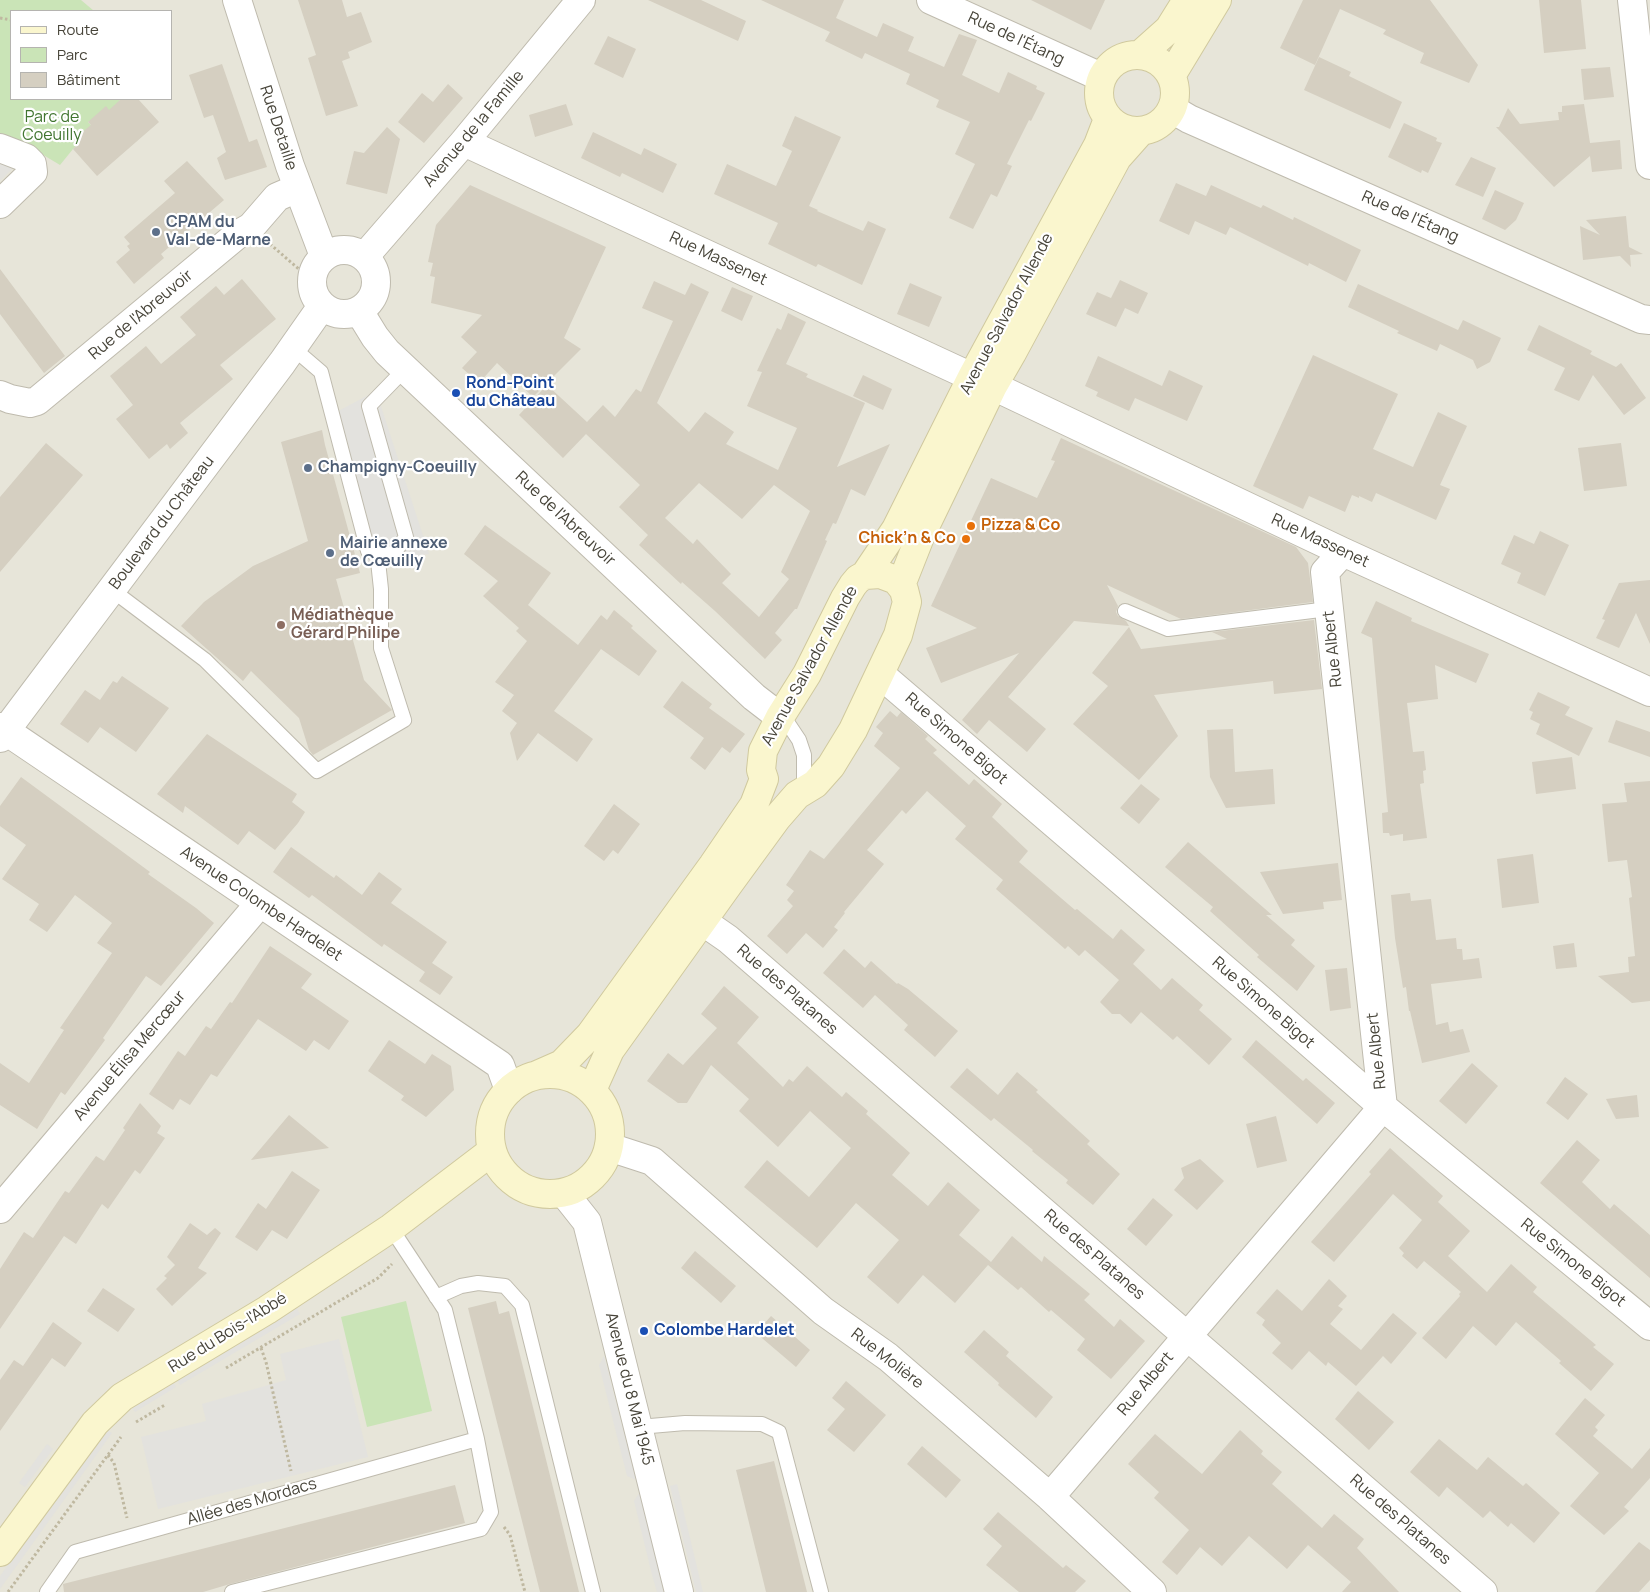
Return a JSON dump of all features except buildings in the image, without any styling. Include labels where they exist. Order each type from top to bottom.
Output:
[{"type":"main road","points":[[1141,54],[1169,29],[1188,0]]},
{"type":"main road","points":[[1171,76],[1217,0]]},
{"type":"main road","points":[[1141,131],[1123,129],[1108,119],[1102,110],[1098,88],[1101,78],[1108,67],[1117,60],[1128,55],[1141,54],[1153,58],[1164,65],[1175,87],[1172,109]]},
{"type":"main road","name":"Avenue Salvador Allende","points":[[537,1076],[562,1064],[590,1035],[739,828],[754,805],[764,779],[761,770],[763,751],[780,717],[807,674],[845,598],[858,579],[865,575],[896,529],[983,382],[1012,353],[1116,158],[1141,131],[1159,124],[1172,109]]},
{"type":"main road","name":"Avenue Salvador Allende","points":[[901,585],[983,382],[1098,145],[1108,119]]},
{"type":"main road","points":[[592,1090],[610,1050],[702,921],[777,818],[832,766],[853,730],[880,675],[905,614],[907,602],[906,594],[896,580],[880,574],[865,575]]},
{"type":"main road","points":[[764,779],[778,794],[787,797],[801,794]]},
{"type":"main road","points":[[556,1074],[575,1079],[592,1090],[604,1107],[610,1126],[609,1147],[604,1163],[593,1177],[580,1187],[564,1193],[545,1194],[528,1190],[512,1181],[500,1167],[492,1151],[490,1134],[492,1118],[499,1103],[509,1090],[522,1081],[537,1076],[556,1074]]},
{"type":"main road","name":"Rue du Bois-l'Abbé","points":[[0,1552],[95,1423],[122,1397],[267,1310],[391,1228],[492,1151]]},
{"type":"street","name":"Rue Detaille","points":[[237,0],[298,188],[318,267]]},
{"type":"street","name":"Avenue de la Famille","points":[[364,256],[464,142],[582,0]]},
{"type":"street","name":"Rue de l'Étang","points":[[931,0],[1101,78]]},
{"type":"street","points":[[1632,0],[1650,165]]},
{"type":"street","name":"Rue de l'Étang","points":[[1172,109],[1189,119],[1641,319],[1650,320]]},
{"type":"street","name":"Rue Massenet","points":[[464,142],[983,382],[1343,552],[1650,692]]},
{"type":"street","points":[[0,148],[26,158],[32,164],[33,172],[0,204]]},
{"type":"street","name":"Rue de l'Abreuvoir","points":[[0,395],[30,403],[37,401],[237,235],[251,227],[277,197],[298,188]]},
{"type":"street","points":[[337,250],[352,250],[364,256],[373,266],[377,278],[376,292],[369,303],[359,311],[346,315],[333,313],[322,306],[313,294],[318,267],[337,250]]},
{"type":"street","name":"Boulevard du Château","points":[[2,732],[112,590],[293,348],[322,306]]},
{"type":"street","name":"Rue de l'Abreuvoir","points":[[359,311],[375,337],[405,369],[747,690],[780,717]]},
{"type":"street","name":"Rue Albert","points":[[1050,1497],[1383,1108],[1324,572],[1343,552]]},
{"type":"street","name":"Rue Simone Bigot","points":[[880,675],[1256,996],[1383,1108],[1650,1326]]},
{"type":"street","name":"Avenue Colombe Hardelet","points":[[2,732],[260,903],[500,1066],[509,1090]]},
{"type":"street","name":"Avenue Élisa Mercœur","points":[[0,1209],[260,903]]},
{"type":"street","name":"Rue des Platanes","points":[[702,921],[728,939],[1483,1592]]},
{"type":"street","name":"Rue Molière","points":[[609,1147],[652,1161],[823,1311],[888,1358],[1050,1497],[1152,1592]]},
{"type":"street","name":"Avenue du 8 Mai 1945","points":[[564,1193],[587,1222],[679,1592]]},
{"type":"lane","points":[[293,348],[321,372],[368,551],[393,554],[406,537],[369,406],[405,369]]},
{"type":"lane","points":[[112,590],[205,660],[317,772],[404,720],[381,648],[381,589],[377,552]]},
{"type":"lane","points":[[1125,611],[1168,629],[1328,608]]},
{"type":"lane","points":[[780,717],[787,722],[800,740],[804,755],[801,794]]},
{"type":"lane","points":[[232,1592],[481,1529],[491,1512],[477,1439],[445,1310],[391,1228]]},
{"type":"lane","points":[[436,1297],[461,1286],[478,1283],[504,1286],[522,1305],[593,1592]]},
{"type":"lane","points":[[639,1427],[685,1424],[762,1424],[779,1432],[821,1592]]},
{"type":"lane","name":"Allée des Mordacs","points":[[47,1592],[75,1552],[477,1439]]},
{"type":"path","points":[[251,227],[318,267]]},
{"type":"path","points":[[222,1371],[378,1278],[394,1260],[391,1228]]},
{"type":"path","points":[[261,1348],[296,1489]]},
{"type":"path","points":[[129,1427],[168,1403]]},
{"type":"path","points":[[8,1592],[124,1434]]},
{"type":"path","points":[[108,1455],[114,1463],[131,1535]]},
{"type":"path","points":[[491,1512],[510,1535],[526,1592]]},
{"type":"shaded area","points":[[0,0],[1650,0],[1650,1592],[0,1592]]},
{"type":"shaded area","points":[[0,161],[15,166],[0,181]]},
{"type":"shaded area","points":[[376,391],[429,554],[365,565],[327,417]]},
{"type":"shaded area","points":[[296,1307],[300,1314],[180,1385],[176,1378]]},
{"type":"shaded area","points":[[339,1339],[368,1457],[158,1509],[141,1437],[206,1421],[202,1404],[286,1380],[280,1354]]},
{"type":"shaded area","points":[[604,1356],[636,1480],[627,1476],[599,1365]]},
{"type":"shaded area","points":[[172,1381],[176,1387],[135,1412],[131,1405]]},
{"type":"shaded area","points":[[105,1429],[112,1433],[0,1589],[0,1576]]},
{"type":"shaded area","points":[[47,1444],[53,1449],[25,1487],[19,1483]]},
{"type":"shaded area","points":[[677,1484],[703,1592],[696,1592],[670,1486]]},
{"type":"shaded area","points":[[640,1492],[664,1592],[657,1592],[634,1501]]},
{"type":"green space","name":"Parc de Coeuilly","points":[[0,0],[81,0],[93,10],[10,10],[10,100],[120,100],[116,106],[118,109],[88,122],[95,130],[73,149],[60,165],[20,141],[0,135]]},
{"type":"green space","points":[[406,1301],[432,1411],[367,1427],[341,1317]]},
{"type":"place","name":"CPAM du Val-de-Marne","points":[[156,232]]},
{"type":"place","name":"Rond-Point du Château","points":[[456,393]]},
{"type":"place","name":"Champigny-Coeuilly","points":[[308,468]]},
{"type":"place","name":"Pizza & Co","points":[[971,526]]},
{"type":"place","name":"Chick’n & Co","points":[[966,539]]},
{"type":"place","name":"Mairie annexe de Cœuilly","points":[[330,553]]},
{"type":"place","name":"Médiathèque Gérard Philipe","points":[[281,625]]},
{"type":"place","name":"Colombe Hardelet","points":[[644,1331]]}]
